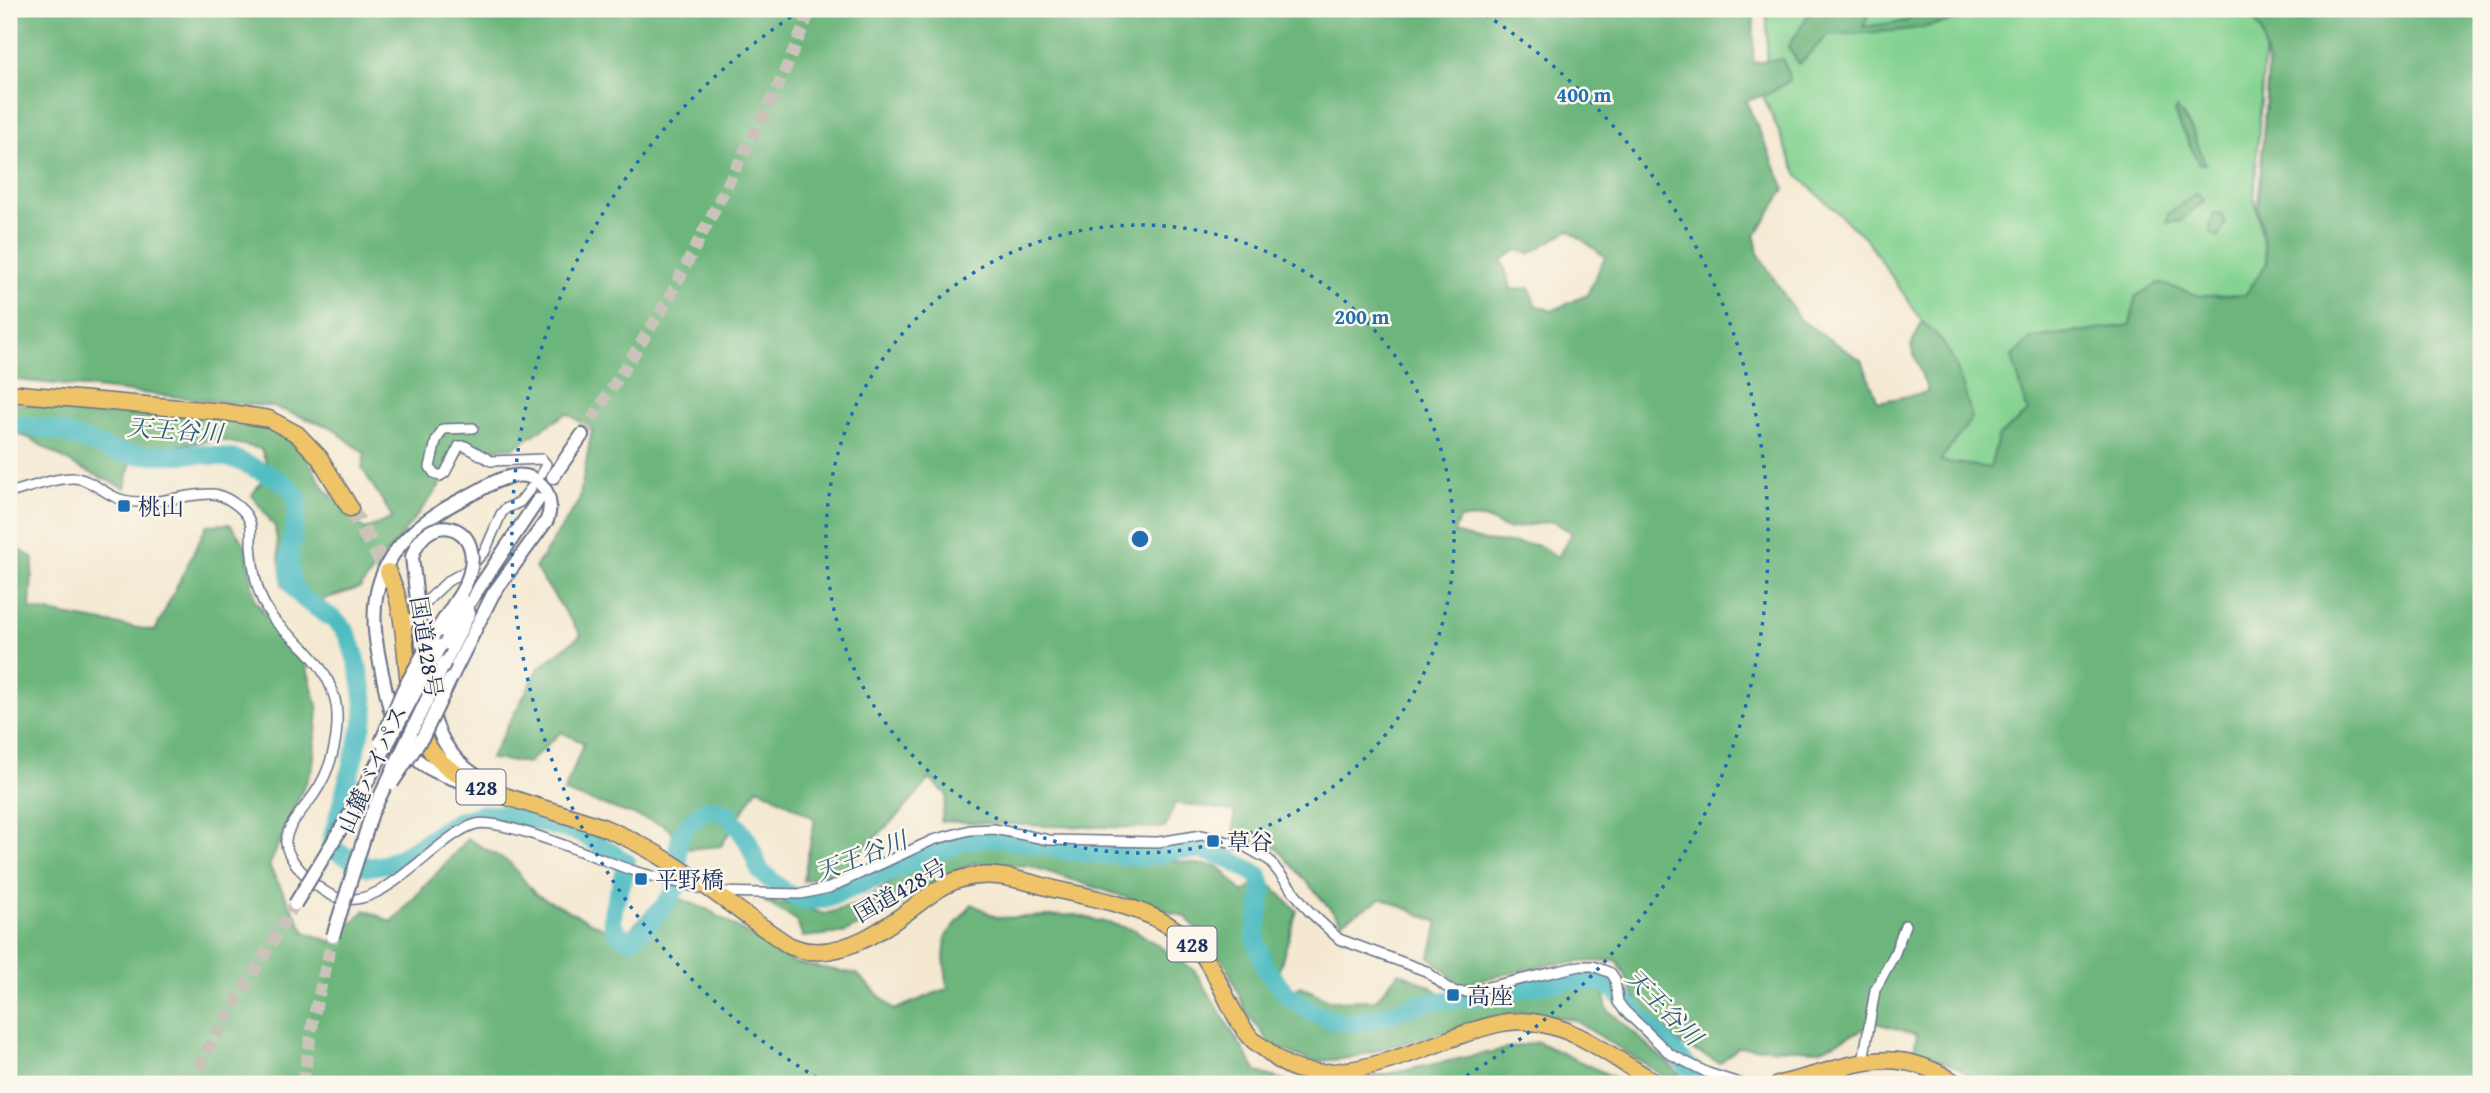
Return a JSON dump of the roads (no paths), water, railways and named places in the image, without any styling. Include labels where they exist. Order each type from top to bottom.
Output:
[{"type":"highway","points":[[9,393],[224,412],[269,419],[298,434],[312,450],[350,508]]},
{"type":"highway","name":"国道428号","points":[[388,572],[397,596],[414,711],[427,746],[444,767],[484,788],[587,821],[624,836],[694,879],[790,946],[810,951],[840,949],[883,928],[939,888],[959,879],[999,876],[1106,901],[1164,921],[1201,953],[1253,1039],[1281,1063],[1296,1069],[1313,1073],[1352,1070],[1428,1048],[1492,1025],[1530,1021],[1585,1038],[1660,1084]]},
{"type":"highway","points":[[1779,1084],[1863,1062],[1902,1060],[1931,1068],[1957,1084]]},
{"type":"street","points":[[473,428],[443,429],[436,441],[430,467],[434,474],[440,476],[445,473],[459,446],[465,446],[491,461],[542,459],[548,475]]},
{"type":"street","points":[[548,475],[582,435]]},
{"type":"street","points":[[372,813],[420,742],[493,594],[547,520],[551,511],[548,492],[535,479],[526,476],[506,477],[432,515],[411,533],[395,552],[383,571],[376,596],[375,636],[389,707],[400,739],[408,752],[427,769],[441,776],[484,788]]},
{"type":"street","points":[[9,493],[76,478],[120,500],[147,502],[214,494],[241,509],[250,522],[253,576],[269,613],[278,626],[307,650],[318,664],[336,700],[337,730],[332,758],[316,792],[290,829],[286,841],[289,853],[297,865],[328,894],[348,901],[362,898],[407,873],[464,830],[488,822],[635,871],[712,892],[801,894],[829,888],[933,840],[970,830],[994,829],[1049,840],[1158,842],[1202,835],[1213,836],[1251,849],[1269,860],[1309,911],[1339,939],[1426,971],[1456,992],[1580,966],[1602,968],[1611,972],[1615,979],[1618,1002],[1670,1054],[1708,1073],[1742,1084]]},
{"type":"street","points":[[402,623],[448,581],[466,571],[485,551],[500,514],[520,502],[531,488]]},
{"type":"street","name":"山麓バイパス","points":[[295,904],[367,782],[440,646],[538,500]]},
{"type":"street","points":[[367,782],[389,720],[403,690],[435,633],[461,593],[472,571],[474,560],[468,542],[462,535],[446,528],[428,532],[415,547],[412,557],[421,635],[432,712],[440,737],[454,758],[484,780],[587,821]]},
{"type":"street","name":"山麓バイパス","points":[[333,936],[372,813],[445,662],[503,552]]},
{"type":"street","points":[[1863,1062],[1875,990],[1895,953],[1905,925]]},
{"type":"waterway","name":"天王谷川","points":[[9,423],[54,430],[119,453],[201,454],[235,459],[274,477],[288,486],[298,498],[290,559],[291,579],[300,595],[345,631],[356,660],[365,706],[365,715],[331,843],[337,852],[368,867],[386,864],[456,822],[482,814],[508,815],[581,833],[626,862],[614,906],[613,923],[615,930],[632,940],[659,912],[677,887],[680,876],[678,850],[681,835],[695,817],[710,808],[728,814],[748,841],[760,871],[786,893],[805,901],[826,899],[967,840],[993,837],[1080,853],[1147,857],[1179,850],[1201,850],[1226,857],[1258,875],[1263,888],[1255,939],[1266,970],[1287,994],[1310,1011],[1334,1021],[1362,1023],[1422,1003],[1493,995],[1543,984],[1580,980],[1604,982],[1621,996],[1706,1084]]},
{"type":"tunnel","points":[[582,435],[667,302],[778,87],[811,9]]},
{"type":"tunnel","points":[[350,508],[388,572]]},
{"type":"tunnel","points":[[190,1084],[211,1043],[295,904]]},
{"type":"tunnel","points":[[303,1084],[314,1015],[333,936]]},
{"type":"place","name":"桃山","points":[[124,506]]},
{"type":"place","name":"草谷","points":[[1213,841]]},
{"type":"place","name":"平野橋","points":[[641,879]]},
{"type":"place","name":"高座","points":[[1453,995]]}]
